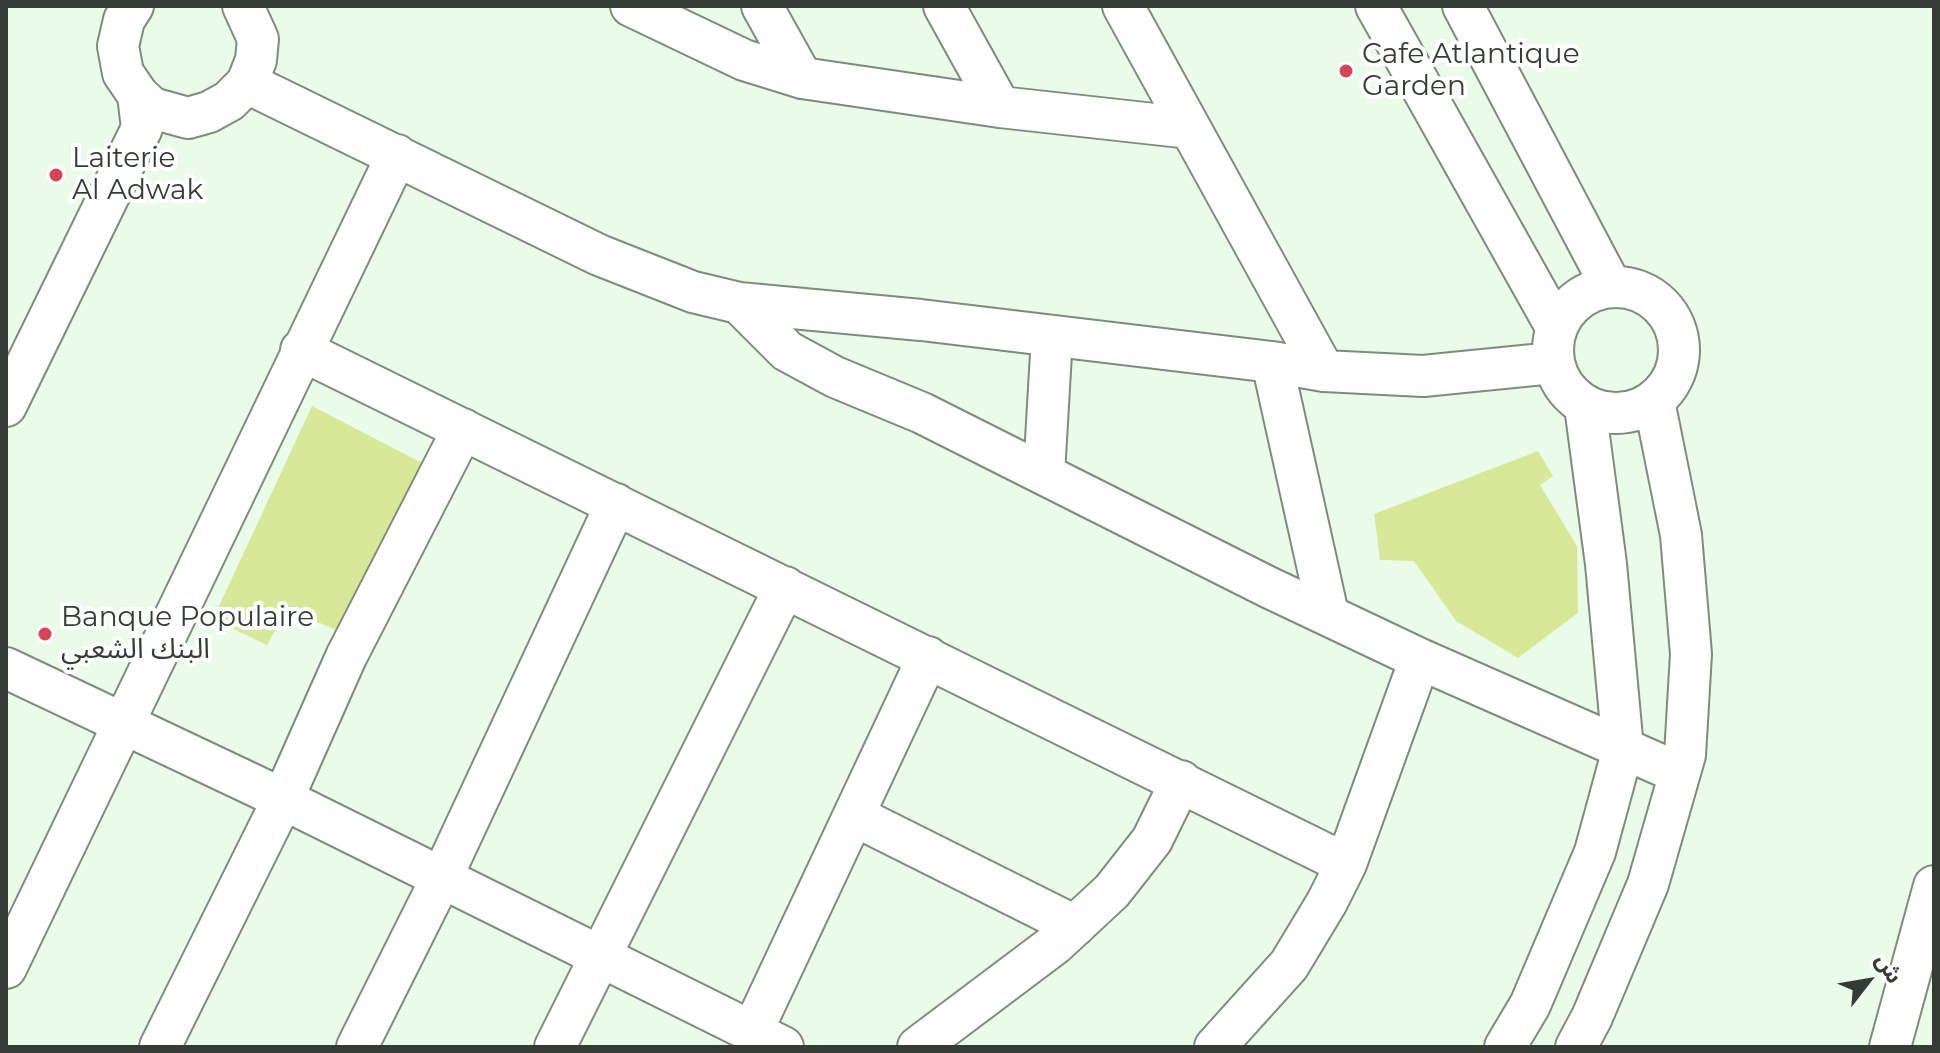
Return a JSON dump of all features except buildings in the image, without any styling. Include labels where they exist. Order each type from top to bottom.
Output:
[{"type":"street","points":[[117,11],[123,73],[151,113],[188,118],[209,112],[229,101],[247,83],[256,60],[258,39],[243,6]]},
{"type":"street","points":[[631,6],[744,60],[802,78],[1000,107],[1190,128]]},
{"type":"street","points":[[762,6],[802,78]]},
{"type":"street","points":[[944,6],[1000,107]]},
{"type":"street","points":[[1123,6],[1324,371]]},
{"type":"street","points":[[1376,6],[1554,345],[1560,380],[1570,395],[1585,406],[1602,412],[1620,414],[1638,410],[1654,401],[1667,388],[1679,355],[1675,328],[1661,305],[1646,294],[1611,286],[1578,298],[1565,311],[1554,345]]},
{"type":"street","points":[[1463,6],[1611,286]]},
{"type":"street","points":[[247,83],[625,266],[693,292],[739,303],[921,320],[1272,362],[1324,371],[1423,376],[1554,345]]},
{"type":"street","points":[[6,406],[151,113]]},
{"type":"street","points":[[6,968],[397,155]]},
{"type":"street","points":[[739,303],[787,351],[835,377],[922,413],[1420,659],[1679,773]]},
{"type":"street","points":[[1044,474],[1052,336]]},
{"type":"street","points":[[301,350],[1346,864]]},
{"type":"street","points":[[1272,362],[1328,614]]},
{"type":"street","points":[[1576,1047],[1592,1017],[1648,884],[1685,755],[1691,654],[1681,535],[1654,401]]},
{"type":"street","points":[[1505,1047],[1530,1005],[1595,852],[1623,749],[1606,564],[1585,406]]},
{"type":"street","points":[[160,1047],[283,799],[346,657],[463,429]]},
{"type":"street","points":[[357,1047],[442,877],[616,504]]},
{"type":"street","points":[[555,1047],[785,587]]},
{"type":"street","points":[[6,668],[283,799],[767,1040],[855,816],[928,657]]},
{"type":"street","points":[[1215,1047],[1289,965],[1327,902],[1346,864],[1420,659]]},
{"type":"street","points":[[918,1047],[1075,926],[1112,891],[1152,840],[1181,781]]},
{"type":"street","points":[[855,816],[1075,926]]},
{"type":"street","points":[[1890,1047],[1934,886]]},
{"type":"place","name":"Cafe Atlantique Garden","points":[[1346,71]]},
{"type":"place","name":"Laiterie Al Adwak","points":[[56,175]]},
{"type":"place","name":"Banque Populaire البنك الشعبي","points":[[45,634]]}]
